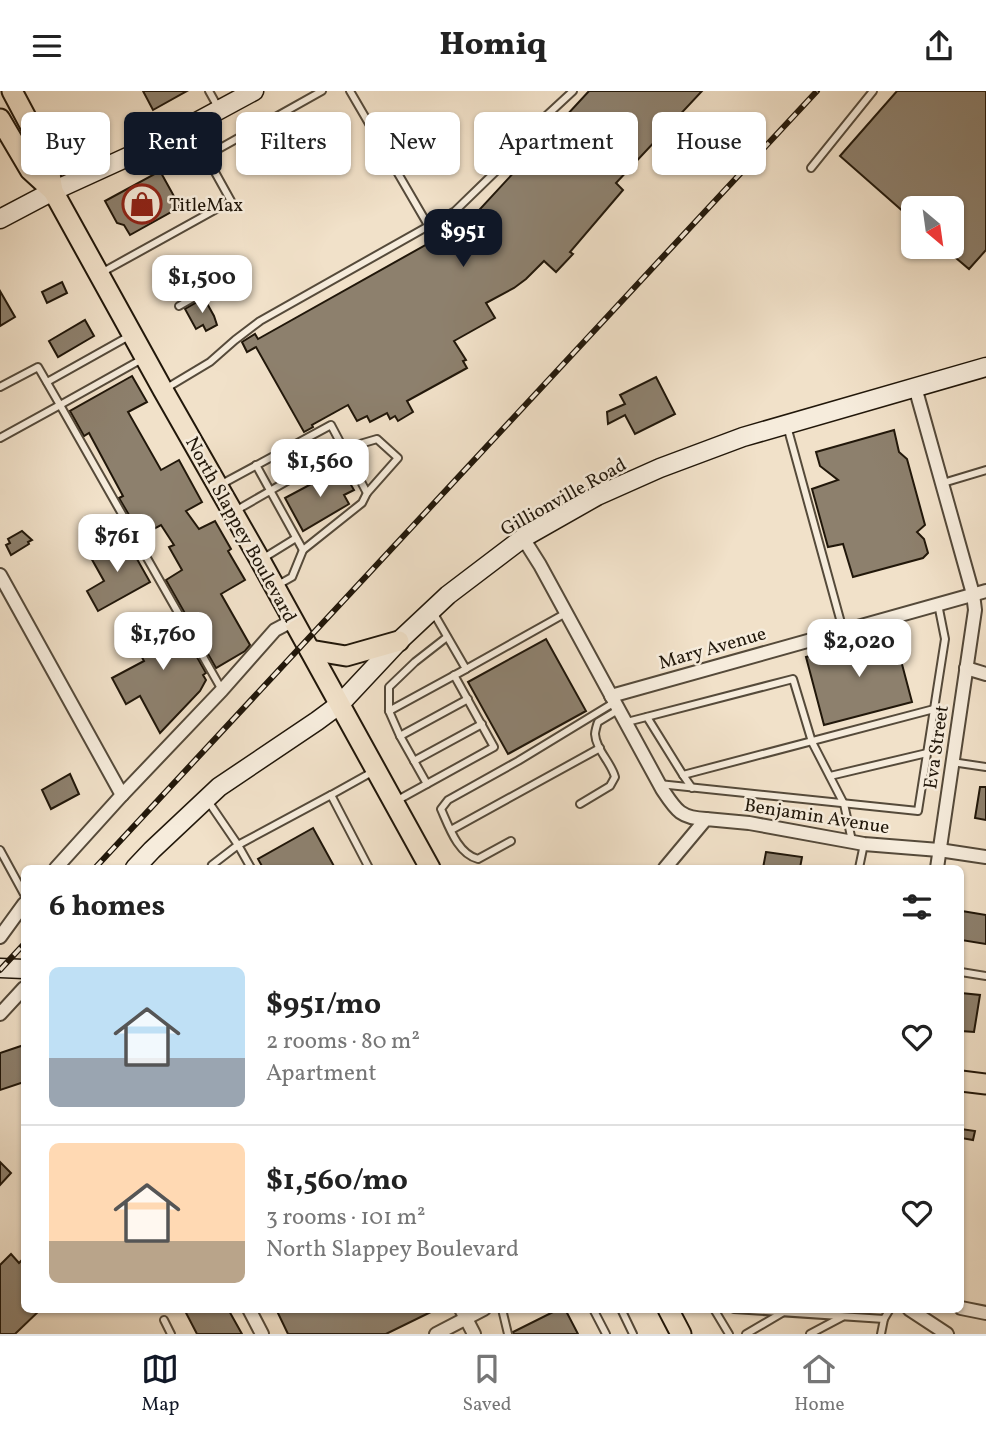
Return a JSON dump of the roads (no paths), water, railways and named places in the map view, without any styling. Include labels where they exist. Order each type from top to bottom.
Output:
[{"type":"main road","points":[[220,111],[253,91]]},
{"type":"main road","name":"North Slappey Boulevard","points":[[18,94],[47,157],[53,191]]},
{"type":"main road","name":"North Slappey Boulevard","points":[[0,119],[30,170],[53,191],[428,865]]},
{"type":"main road","points":[[0,219],[53,191],[124,159]]},
{"type":"main road","name":"Gillionville Road","points":[[138,865],[219,787],[340,704],[431,610],[464,581],[523,538],[597,496],[660,468],[743,437],[986,366]]},
{"type":"main road","points":[[310,650],[346,656],[399,641]]},
{"type":"main road","points":[[0,968],[21,969]]},
{"type":"main road","points":[[964,1081],[986,1084]]},
{"type":"main road","points":[[670,1313],[678,1333]]},
{"type":"street","name":"Eva Street","points":[[915,387],[943,483],[980,592],[975,610],[937,865]]},
{"type":"street","name":"Benjamin Avenue","points":[[523,538],[659,784],[675,808],[682,813],[690,818],[749,823],[858,843],[986,857]]},
{"type":"street","points":[[0,576],[122,795]]},
{"type":"street","name":"Mary Avenue","points":[[615,702],[842,631],[980,592]]},
{"type":"street","points":[[59,865],[275,630],[293,621]]},
{"type":"street","points":[[966,668],[986,674]]},
{"type":"street","points":[[667,865],[706,819]]},
{"type":"street","points":[[0,923],[21,906]]},
{"type":"street","points":[[0,937],[21,907]]},
{"type":"street","points":[[0,1014],[21,991]]},
{"type":"street","points":[[964,1309],[986,1313]]},
{"type":"street","points":[[251,1313],[262,1334]]},
{"type":"street","points":[[915,1313],[947,1334]]},
{"type":"street","points":[[436,1334],[464,1314],[474,1334]]},
{"type":"lane","points":[[209,91],[220,111]]},
{"type":"lane","points":[[222,147],[322,91]]},
{"type":"lane","points":[[350,91],[428,225]]},
{"type":"lane","points":[[811,168],[873,91]]},
{"type":"lane","points":[[163,390],[210,362],[261,321],[455,211],[516,152],[569,93]]},
{"type":"lane","points":[[99,274],[231,201],[217,175]]},
{"type":"lane","points":[[179,306],[207,290]]},
{"type":"lane","points":[[47,382],[133,334]]},
{"type":"lane","points":[[0,438],[145,357]]},
{"type":"lane","points":[[0,387],[38,367],[222,690]]},
{"type":"lane","points":[[787,424],[842,631]]},
{"type":"lane","points":[[218,486],[331,425],[367,493]]},
{"type":"lane","points":[[233,512],[343,449],[377,439],[398,458],[367,493],[362,503],[303,551],[292,577],[275,587]]},
{"type":"lane","points":[[257,465],[303,551]]},
{"type":"lane","points":[[943,483],[986,470]]},
{"type":"lane","points":[[260,559],[296,538]]},
{"type":"lane","points":[[659,784],[918,811],[945,639],[938,604]]},
{"type":"lane","points":[[431,610],[466,669]]},
{"type":"lane","points":[[389,711],[566,613]]},
{"type":"lane","points":[[427,784],[389,711],[389,687],[447,637]]},
{"type":"lane","points":[[394,803],[495,747],[454,675]]},
{"type":"lane","points":[[627,722],[793,679],[812,742],[844,804],[858,843],[859,865]]},
{"type":"lane","points":[[400,736],[468,699]]},
{"type":"lane","points":[[580,804],[610,786],[615,777],[595,733],[598,722],[615,702]]},
{"type":"lane","points":[[511,841],[478,859],[469,857],[460,846],[441,809],[448,800],[615,702]]},
{"type":"lane","points":[[683,775],[934,709]]},
{"type":"lane","points":[[647,717],[692,787]]},
{"type":"lane","points":[[414,761],[482,724]]},
{"type":"lane","points":[[451,830],[600,748]]},
{"type":"lane","points":[[830,776],[927,753]]},
{"type":"lane","points":[[952,762],[986,767]]},
{"type":"lane","points":[[213,865],[238,845],[376,770]]},
{"type":"lane","points":[[331,795],[367,865]]},
{"type":"lane","points":[[207,799],[249,865]]},
{"type":"lane","points":[[0,850],[21,888]]},
{"type":"lane","points":[[964,972],[986,976]]},
{"type":"lane","points":[[503,1313],[508,1334]]},
{"type":"lane","points":[[595,1313],[606,1334]]},
{"type":"lane","points":[[623,1313],[633,1334]]},
{"type":"lane","points":[[716,1313],[729,1334]]},
{"type":"lane","points":[[746,1334],[782,1313]]},
{"type":"lane","points":[[799,1313],[884,1319]]},
{"type":"lane","points":[[881,1334],[888,1313]]},
{"type":"lane","points":[[810,1334],[844,1316]]},
{"type":"lane","points":[[164,1320],[171,1334]]},
{"type":"railway","points":[[98,865],[817,91]]},
{"type":"railway","points":[[0,970],[21,947]]},
{"type":"place","name":"TitleMax","points":[[142,204]]}]
